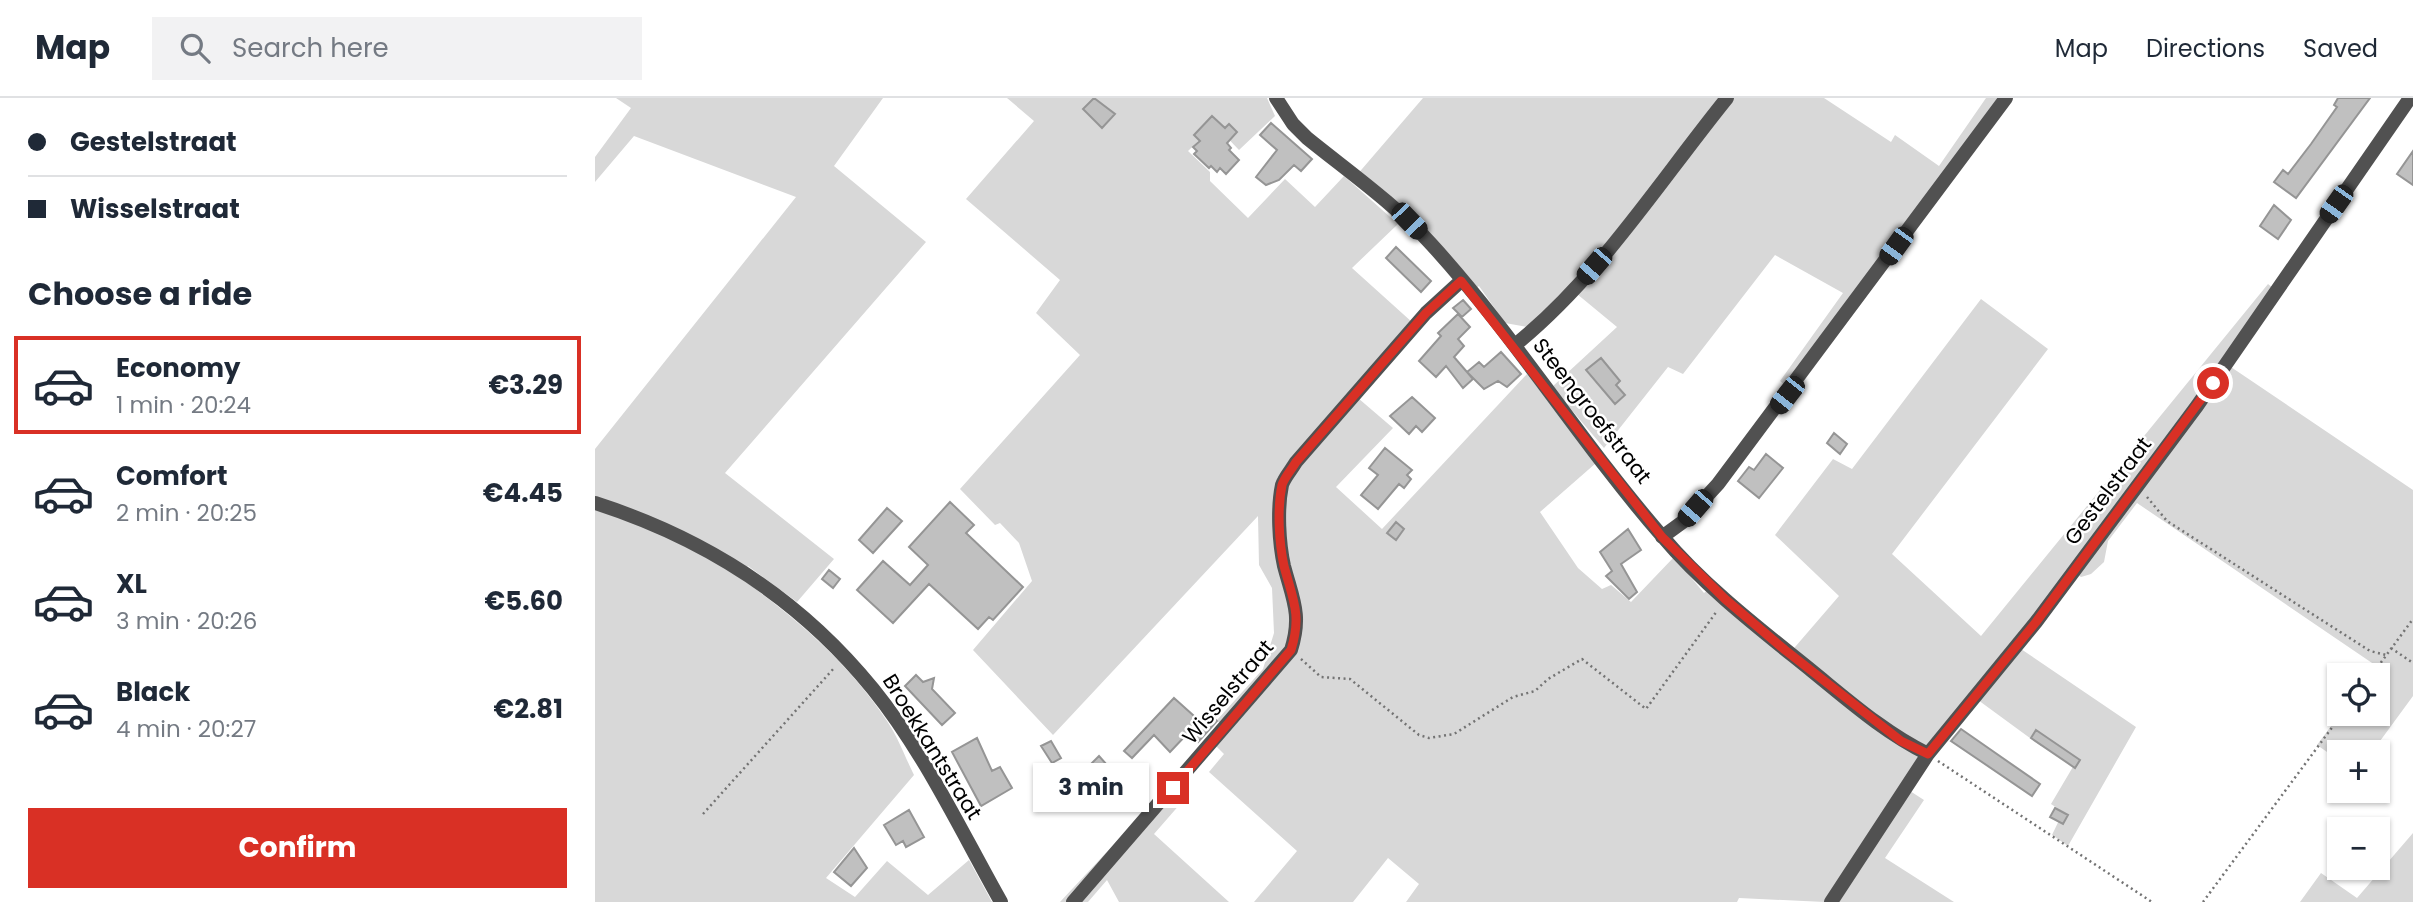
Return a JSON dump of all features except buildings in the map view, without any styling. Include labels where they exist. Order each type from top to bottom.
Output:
[{"type":"street","name":"Steengroefstraat","points":[[1276,98],[1293,124],[1307,138],[1409,221],[1515,345],[1662,537],[1725,599],[1855,706],[1901,741],[1928,754]]},
{"type":"street","points":[[1515,345],[1549,317],[1608,250],[1727,98]]},
{"type":"street","points":[[1662,537],[1683,521],[1718,484],[2006,98]]},
{"type":"street","name":"Gestelstraat","points":[[1831,902],[1928,754],[2036,622],[2135,490],[2410,98]]},
{"type":"street","name":"Wisselstraat","points":[[1073,902],[1291,650],[1298,628],[1296,601],[1284,564],[1280,522],[1282,484],[1296,462],[1426,313],[1461,281]]},
{"type":"street","name":"Broekkantstraat","points":[[595,503],[683,536],[738,569],[785,602],[846,660],[874,690],[928,773],[1001,902]]},
{"type":"path","points":[[2135,490],[2151,500],[2167,521],[2369,651],[2386,655]]},
{"type":"path","points":[[1291,650],[1321,677],[1350,679],[1419,735],[1429,738],[1454,734],[1513,697],[1535,691],[1548,679],[1582,659],[1646,709],[1725,599]]},
{"type":"path","points":[[2380,663],[2413,619]]},
{"type":"path","points":[[2391,648],[2413,663]]},
{"type":"path","points":[[703,814],[824,677],[846,660]]},
{"type":"path","points":[[2203,902],[2333,726]]},
{"type":"path","points":[[1928,754],[2152,902]]},
{"type":"shaded area","points":[[616,98],[883,98],[834,166],[926,242],[725,473],[834,559],[797,602],[748,566],[739,577],[820,642],[856,680],[891,727],[914,775],[826,878],[855,897],[887,861],[928,895],[969,860],[992,902],[595,902],[595,449],[796,197],[634,136],[595,182],[595,157],[631,108]]},
{"type":"shaded area","points":[[1007,98],[1267,98],[1275,116],[1239,150],[1215,125],[1188,151],[1210,172],[1210,181],[1248,218],[1285,179],[1315,207],[1344,176],[1398,224],[1352,268],[1413,323],[1351,392],[1393,428],[1336,487],[1382,529],[1527,374],[1596,463],[1540,512],[1578,568],[1602,589],[1611,585],[1631,602],[1674,557],[1704,593],[1709,589],[1789,654],[1839,596],[1775,535],[1833,459],[1852,469],[1981,299],[2048,349],[1892,554],[1981,636],[2268,284],[2273,288],[2222,361],[2413,490],[2413,696],[2381,740],[2327,740],[2327,752],[2317,745],[2331,726],[2390,726],[2390,663],[2372,663],[2137,503],[2108,541],[2104,562],[2091,574],[2081,577],[2071,570],[1928,744],[1824,902],[1739,898],[1737,902],[1406,902],[1419,884],[1388,858],[1353,902],[1254,902],[1297,851],[1209,772],[1224,754],[1211,741],[1223,727],[1217,720],[1263,669],[1274,633],[1272,588],[1259,565],[1258,516],[1053,735],[973,650],[1032,581],[1019,543],[1000,523],[995,525],[960,489],[1080,355],[1036,313],[1060,280],[966,199],[1034,121]]},
{"type":"shaded area","points":[[1423,98],[1824,98],[1891,142],[1895,135],[1939,166],[1986,98],[2013,98],[1795,393],[1780,381],[1843,293],[1775,255],[1683,374],[1668,367],[1604,448],[1552,387],[1617,327],[1571,289],[1528,327],[1505,323],[1479,286],[1473,290],[1356,176]]},
{"type":"shaded area","points":[[2021,649],[2136,727],[2068,846],[2052,835],[2063,812],[2051,804],[2077,760],[2046,739],[2041,746],[1978,700]]},
{"type":"shaded area","points":[[1173,781],[1188,795],[1154,834],[1229,902],[1119,902],[1107,880],[1088,902],[1060,902]]},
{"type":"shaded area","points":[[1910,791],[1924,800],[1885,858],[1954,902],[1839,902]]},
{"type":"shaded area","points":[[2413,833],[2413,902],[2300,902],[2321,873],[2327,880],[2357,898],[2373,880],[2390,880],[2390,860]]},
{"type":"route","points":[[1173,788],[1291,650],[1298,628],[1296,601],[1284,564],[1280,522],[1282,484],[1296,462],[1426,313],[1461,281],[1515,345],[1662,537],[1725,599],[1785,650],[1901,741],[1928,754],[2036,622],[2213,383]]}]
